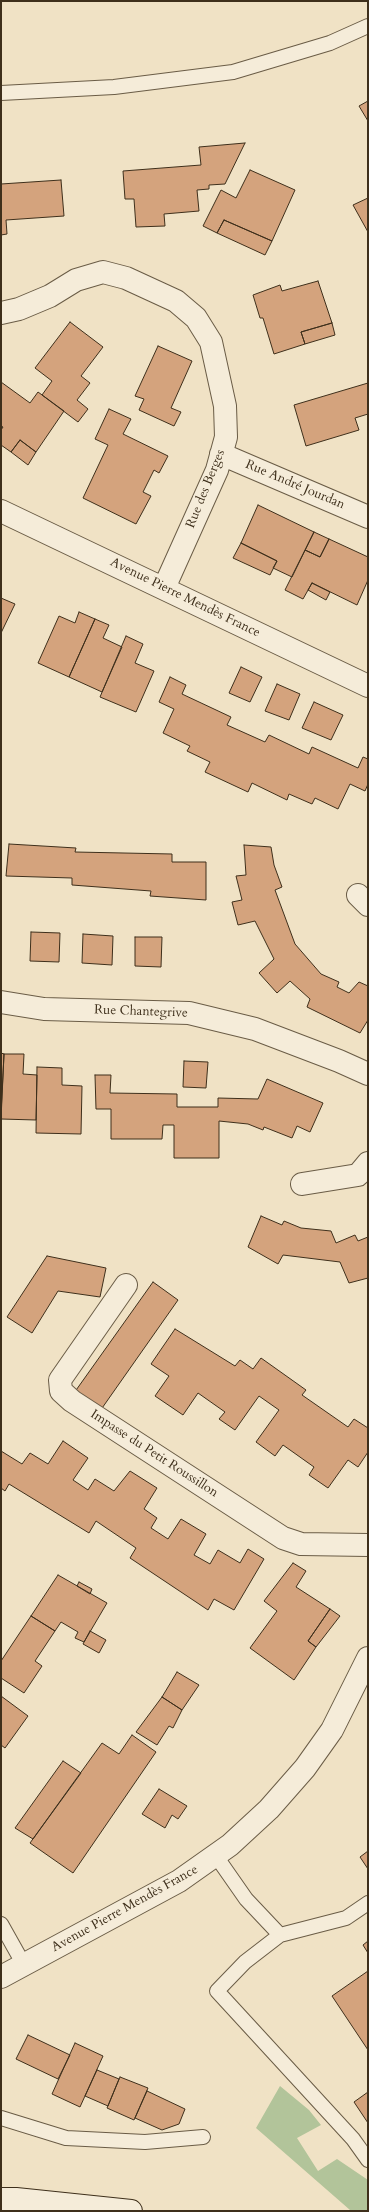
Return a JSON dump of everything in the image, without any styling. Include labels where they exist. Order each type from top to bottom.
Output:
[{"type":"street","name":"Rue des Berges","points":[[1,313],[18,310],[50,296],[76,280],[103,272],[126,278],[176,302],[196,318],[211,342],[225,406],[226,437],[216,470],[164,588]]},
{"type":"street","name":"Rue André Jourdan","points":[[221,454],[368,517]]},
{"type":"street","name":"Avenue Pierre Mendès France","points":[[1,511],[368,686]]},
{"type":"street","name":"Rue Chantegrive","points":[[1,1002],[44,1009],[189,1013],[255,1029],[339,1061],[368,1074]]},
{"type":"street","points":[[302,1184],[358,1175],[368,1164]]},
{"type":"street","name":"Impasse du Petit Roussillon","points":[[126,1285],[60,1380],[61,1390],[72,1402],[283,1538],[301,1544],[368,1545]]},
{"type":"street","name":"Avenue Pierre Mendès France","points":[[1,1977],[179,1881],[216,1856],[269,1808],[305,1768],[332,1730],[368,1658]]},
{"type":"street","points":[[1,2199],[16,2199],[131,2211]]},
{"type":"lane","points":[[1,93],[114,87],[233,72],[330,43],[368,26]]},
{"type":"lane","points":[[216,1856],[246,1899],[280,1934]]},
{"type":"lane","points":[[368,1903],[346,1918],[280,1934],[245,1962],[217,1991],[354,2139],[368,2160]]},
{"type":"lane","points":[[1,1924],[24,1965]]},
{"type":"lane","points":[[1,2118],[66,2138],[145,2142],[203,2138]]},
{"type":"green space","points":[[280,2086],[309,2110],[321,2125],[297,2138],[318,2171],[337,2159],[368,2180],[368,2211],[350,2210],[256,2128]]},
{"type":"building","points":[[368,101],[368,121],[359,106]]},
{"type":"building","points":[[245,143],[225,184],[209,185],[209,189],[197,190],[199,211],[164,214],[165,226],[136,227],[134,199],[125,199],[123,171],[201,165],[199,147]]},
{"type":"building","points":[[250,170],[295,190],[272,241],[224,220],[217,233],[203,226],[221,190],[236,198]]},
{"type":"building","points":[[61,180],[64,216],[6,220],[7,234],[1,235],[1,184]]},
{"type":"building","points":[[368,198],[368,232],[353,205]]},
{"type":"building","points":[[224,220],[272,241],[265,255],[217,233]]},
{"type":"building","points":[[318,281],[332,323],[301,332],[305,344],[274,354],[263,318],[260,318],[253,295],[280,285],[282,291]]},
{"type":"building","points":[[70,322],[103,347],[81,376],[90,383],[77,400],[88,409],[78,422],[42,395],[52,381],[35,368]]},
{"type":"building","points":[[332,323],[335,335],[305,344],[301,332]]},
{"type":"building","points":[[158,346],[192,361],[171,408],[181,412],[174,426],[139,410],[144,399],[135,396]]},
{"type":"building","points":[[1,382],[30,403],[38,392],[64,411],[36,452],[20,440],[11,452],[1,445],[1,430],[3,427],[1,426]]},
{"type":"building","points":[[368,383],[368,414],[355,418],[359,430],[306,446],[294,405]]},
{"type":"building","points":[[109,409],[131,419],[123,434],[168,456],[159,473],[154,470],[143,492],[151,496],[136,524],[83,498],[108,445],[95,439]]},
{"type":"building","points":[[20,440],[36,452],[28,465],[11,452]]},
{"type":"building","points":[[258,505],[314,532],[292,577],[273,568],[277,561],[241,543]]},
{"type":"building","points":[[314,532],[329,539],[320,557],[305,550]]},
{"type":"building","points":[[329,539],[368,557],[368,580],[357,605],[312,583],[303,599],[285,590],[305,550],[320,557]]},
{"type":"building","points":[[241,543],[277,561],[270,575],[233,558]]},
{"type":"building","points":[[312,583],[330,592],[326,600],[308,590]]},
{"type":"building","points":[[1,598],[15,604],[1,633]]},
{"type":"building","points":[[79,612],[95,619],[69,677],[38,663],[59,616],[75,623]]},
{"type":"building","points":[[95,619],[109,625],[103,638],[122,647],[102,692],[69,677]]},
{"type":"building","points":[[126,636],[143,644],[135,663],[154,671],[136,712],[100,697]]},
{"type":"building","points":[[241,667],[262,677],[250,702],[229,693]]},
{"type":"building","points":[[170,677],[186,685],[182,694],[231,717],[227,725],[265,742],[269,735],[309,754],[312,747],[358,768],[363,757],[368,759],[368,784],[365,791],[350,784],[338,809],[315,798],[312,804],[289,794],[287,800],[252,783],[248,792],[205,772],[210,762],[187,751],[190,746],[163,733],[174,709],[159,702]]},
{"type":"building","points":[[277,684],[300,694],[289,720],[265,711]]},
{"type":"building","points":[[314,702],[343,715],[331,740],[302,728]]},
{"type":"building","points":[[9,844],[76,848],[75,852],[172,854],[172,862],[206,862],[206,900],[150,896],[151,891],[72,885],[72,878],[6,876]]},
{"type":"building","points":[[244,845],[271,847],[274,865],[282,887],[275,890],[295,944],[321,974],[339,982],[337,987],[349,993],[359,982],[368,986],[368,1020],[360,1033],[307,1007],[310,999],[290,981],[277,993],[259,973],[274,959],[255,921],[238,925],[232,902],[242,900],[236,876],[246,875]]},
{"type":"building","points":[[31,932],[60,933],[59,962],[30,961]]},
{"type":"building","points":[[83,934],[113,936],[112,965],[82,963]]},
{"type":"building","points":[[135,937],[162,937],[161,967],[135,966]]},
{"type":"building","points":[[1,1053],[4,1054],[1,1114]]},
{"type":"building","points":[[4,1054],[24,1054],[23,1074],[37,1075],[36,1120],[1,1119]]},
{"type":"building","points":[[184,1061],[208,1062],[206,1088],[183,1087]]},
{"type":"building","points":[[37,1067],[62,1068],[62,1085],[82,1086],[81,1134],[36,1133]]},
{"type":"building","points":[[95,1075],[111,1075],[110,1093],[177,1094],[177,1107],[218,1107],[218,1098],[258,1099],[267,1079],[323,1103],[310,1132],[297,1126],[292,1138],[264,1127],[263,1130],[248,1124],[219,1121],[219,1158],[174,1158],[174,1125],[163,1125],[162,1139],[111,1139],[111,1109],[96,1109]]},
{"type":"building","points":[[261,1216],[282,1225],[284,1221],[301,1228],[331,1231],[336,1243],[355,1235],[358,1241],[368,1237],[368,1278],[349,1283],[340,1262],[283,1255],[278,1264],[248,1247]]},
{"type":"building","points":[[47,1256],[106,1268],[100,1297],[58,1291],[32,1333],[7,1317]]},
{"type":"building","points":[[153,1282],[178,1300],[100,1411],[74,1393]]},
{"type":"building","points":[[175,1329],[235,1366],[240,1360],[253,1369],[261,1358],[306,1390],[302,1395],[348,1427],[354,1419],[368,1428],[368,1452],[358,1467],[348,1460],[328,1488],[309,1475],[314,1467],[283,1445],[275,1456],[256,1442],[279,1410],[259,1396],[235,1430],[219,1419],[225,1412],[198,1393],[183,1415],[155,1396],[169,1376],[151,1364]]},
{"type":"building","points":[[63,1441],[88,1458],[73,1480],[88,1490],[95,1479],[114,1491],[130,1471],[157,1488],[144,1509],[157,1518],[151,1528],[168,1539],[181,1519],[206,1534],[194,1555],[210,1564],[218,1550],[240,1563],[248,1549],[264,1559],[234,1610],[214,1599],[208,1610],[130,1558],[136,1548],[96,1521],[89,1533],[9,1484],[5,1491],[1,1488],[1,1451],[22,1464],[30,1453],[48,1464]]},
{"type":"building","points":[[293,1563],[306,1571],[296,1587],[330,1609],[308,1641],[316,1647],[294,1680],[250,1648],[277,1611],[264,1601]]},
{"type":"building","points":[[58,1575],[107,1603],[84,1642],[75,1638],[78,1632],[61,1622],[55,1631],[31,1616]]},
{"type":"building","points":[[79,1582],[92,1589],[90,1594],[77,1586]]},
{"type":"building","points":[[330,1609],[340,1616],[316,1647],[308,1641]]},
{"type":"building","points":[[31,1616],[55,1631],[35,1661],[42,1666],[24,1693],[1,1678],[1,1661]]},
{"type":"building","points":[[90,1631],[106,1640],[99,1653],[83,1644]]},
{"type":"building","points":[[177,1672],[199,1685],[182,1710],[162,1697]]},
{"type":"building","points":[[1,1696],[28,1716],[5,1748],[1,1745]]},
{"type":"building","points":[[162,1697],[182,1710],[173,1728],[169,1726],[157,1745],[136,1732]]},
{"type":"building","points":[[132,1735],[156,1752],[73,1873],[30,1843],[102,1743],[119,1754]]},
{"type":"building","points":[[63,1761],[81,1773],[33,1839],[15,1828]]},
{"type":"building","points":[[159,1789],[187,1806],[178,1819],[172,1815],[165,1828],[142,1814]]},
{"type":"building","points":[[368,1851],[368,1869],[360,1857]]},
{"type":"building","points":[[368,1941],[368,1953],[363,1945]]},
{"type":"building","points":[[368,1971],[368,2050],[332,1996]]},
{"type":"building","points":[[28,2035],[70,2055],[58,2079],[16,2059]]},
{"type":"building","points":[[75,2043],[103,2056],[80,2107],[52,2094]]},
{"type":"building","points":[[97,2070],[119,2079],[108,2106],[85,2096]]},
{"type":"building","points":[[120,2077],[148,2088],[134,2120],[107,2108]]},
{"type":"building","points":[[147,2091],[185,2109],[179,2124],[162,2130],[135,2118]]},
{"type":"building","points":[[368,2092],[368,2123],[354,2102]]}]
